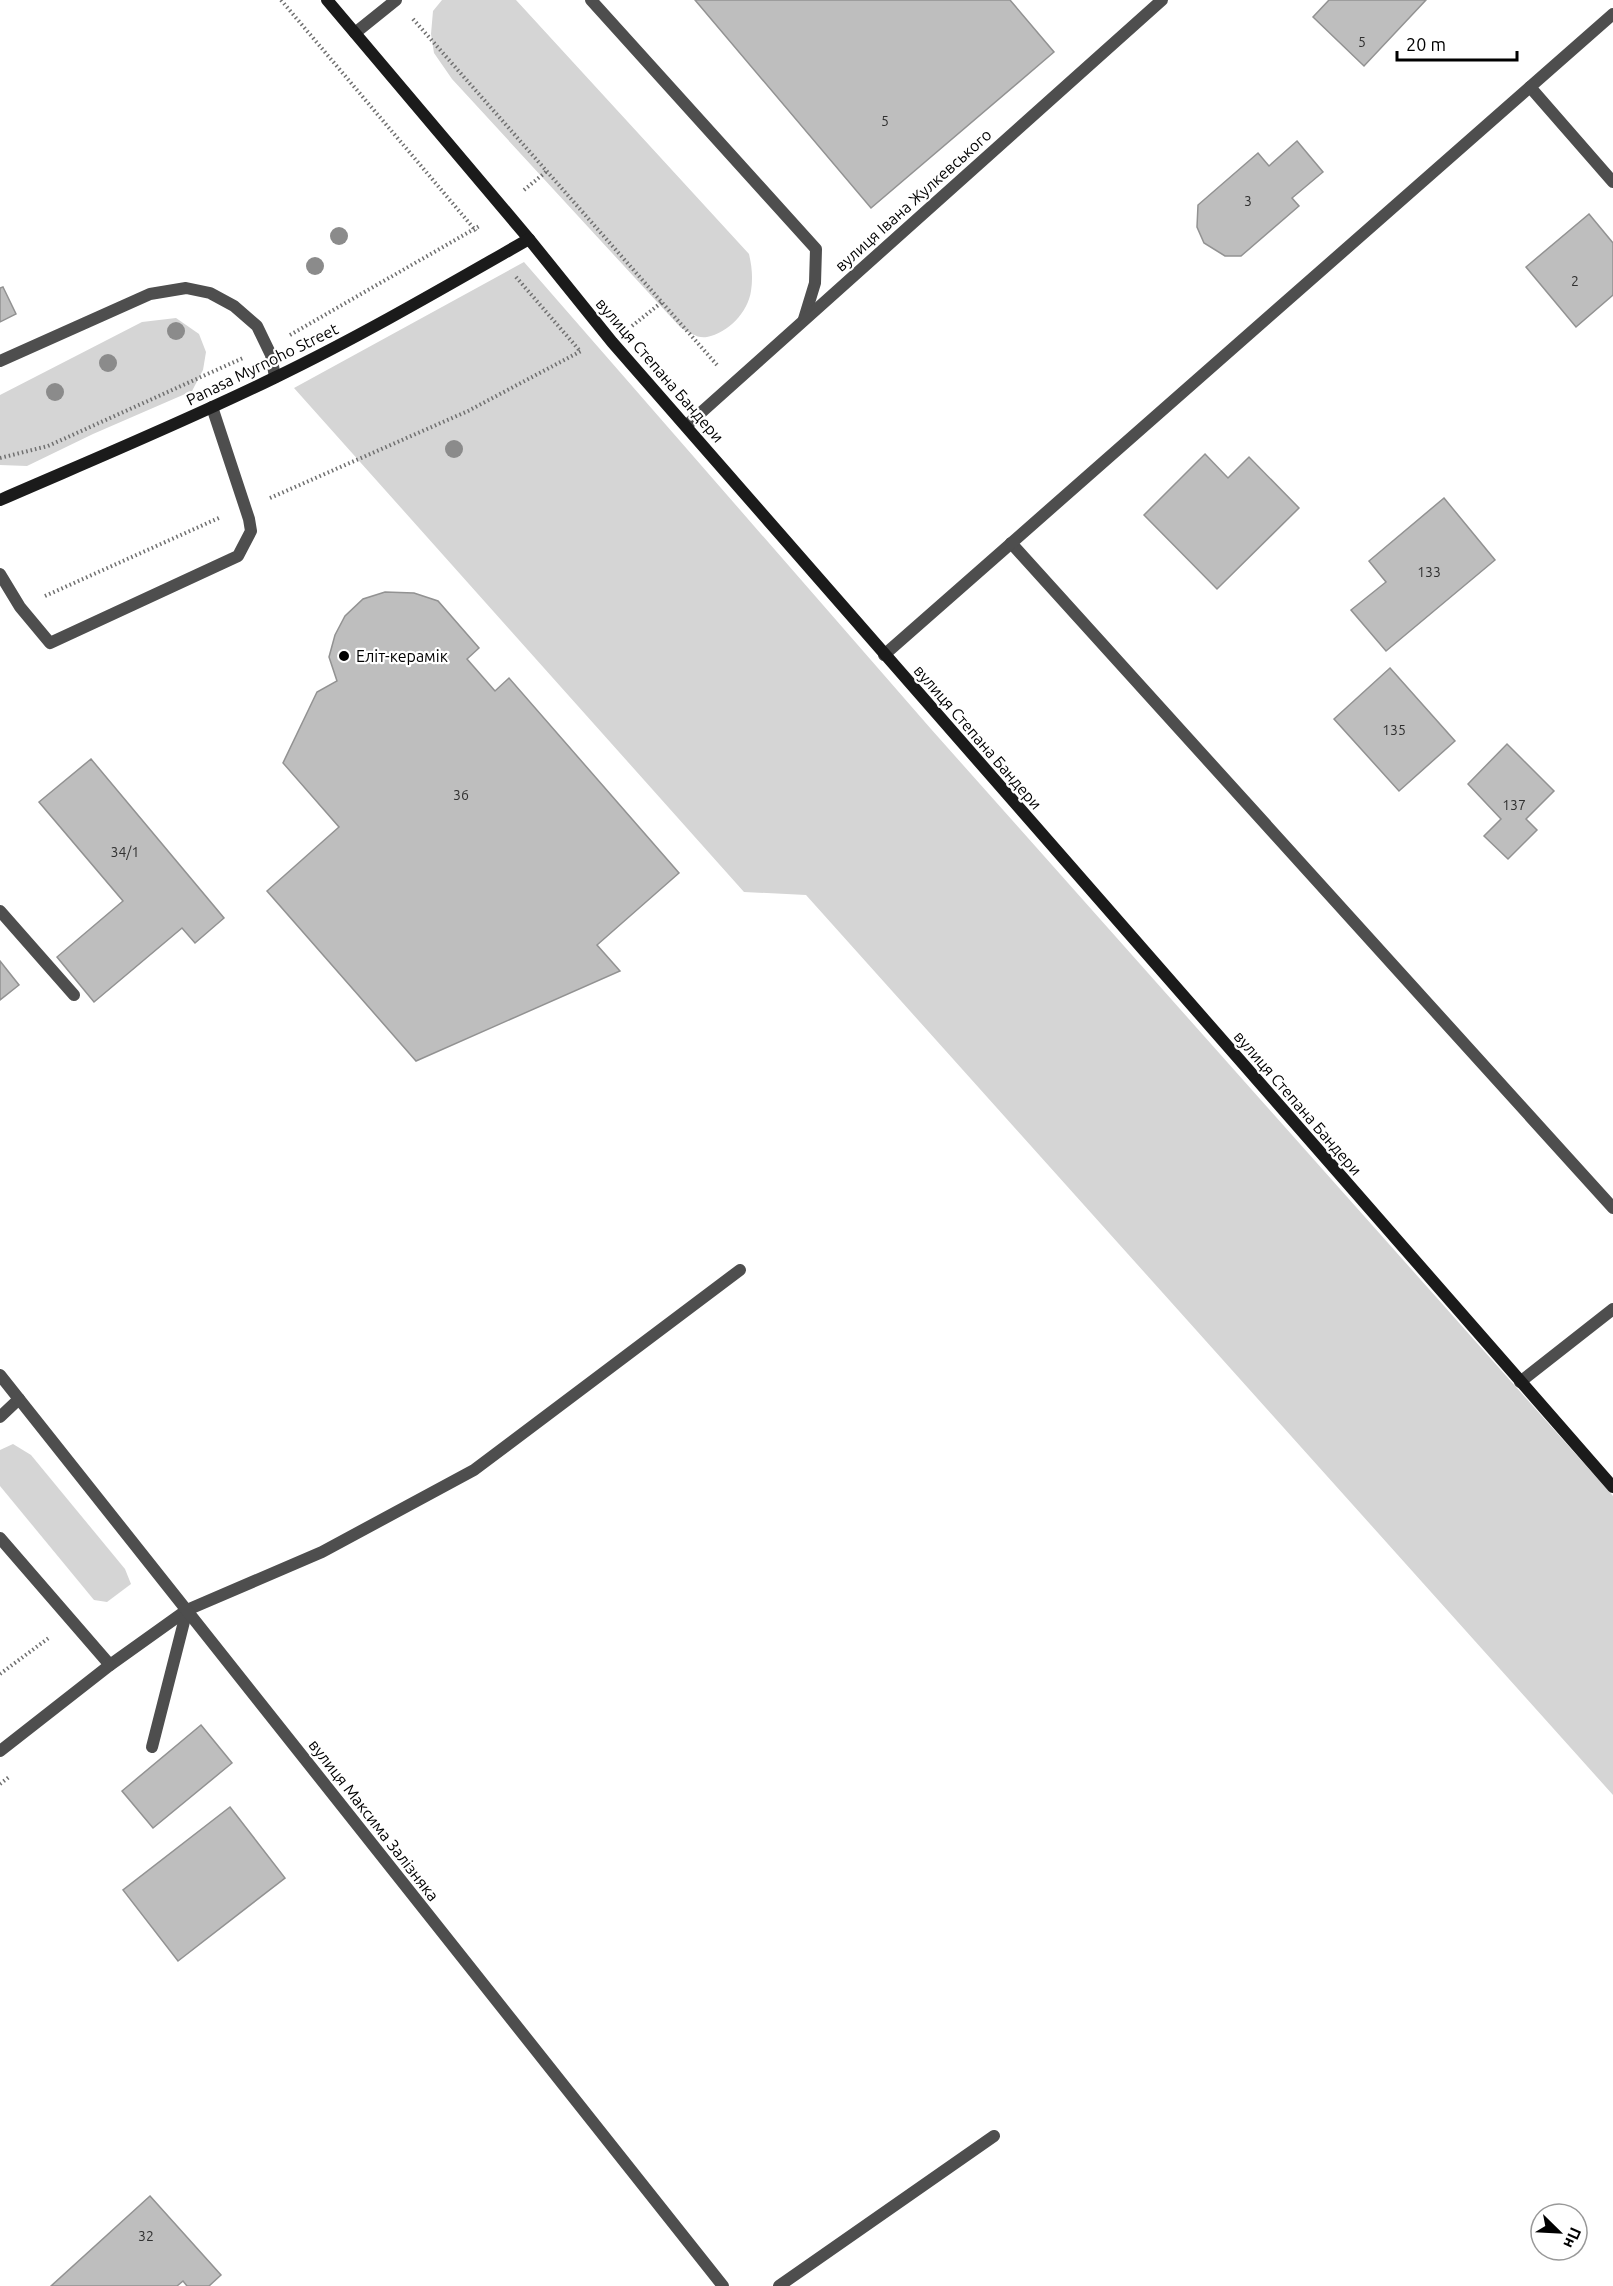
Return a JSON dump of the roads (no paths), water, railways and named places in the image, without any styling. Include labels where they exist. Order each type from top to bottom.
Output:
[{"type":"main road","name":"вулиця Степана Бандери","points":[[327,0],[529,239],[612,342],[1613,1487]]},
{"type":"main road","name":"Panasa Myrnoho Street","points":[[0,500],[212,408],[275,377],[380,324],[529,239]]},
{"type":"street","points":[[355,33],[396,0]]},
{"type":"street","points":[[591,0],[816,249],[815,283],[804,319]]},
{"type":"street","name":"вулиця Івана Жулкевського","points":[[686,426],[1162,0]]},
{"type":"street","points":[[884,655],[1613,14]]},
{"type":"street","points":[[1530,87],[1613,182]]},
{"type":"street","points":[[0,361],[150,294],[186,288],[210,293],[234,306],[257,326],[271,355],[275,377]]},
{"type":"street","points":[[0,574],[20,607],[50,643],[238,556],[251,531],[212,408]]},
{"type":"street","points":[[1011,543],[1613,1208]]},
{"type":"street","points":[[0,911],[74,995]]},
{"type":"street","points":[[0,1751],[110,1665],[187,1610],[322,1552],[474,1470],[740,1270]]},
{"type":"street","points":[[1520,1382],[1613,1309]]},
{"type":"street","name":"вулиця Максима Залізняка","points":[[0,1375],[723,2286]]},
{"type":"street","points":[[0,1417],[19,1399]]},
{"type":"street","points":[[0,1538],[110,1665]]},
{"type":"street","points":[[152,1747],[187,1610]]},
{"type":"street","points":[[779,2286],[994,2136]]},
{"type":"place","name":"Еліт-керамік","points":[[344,656]]}]
